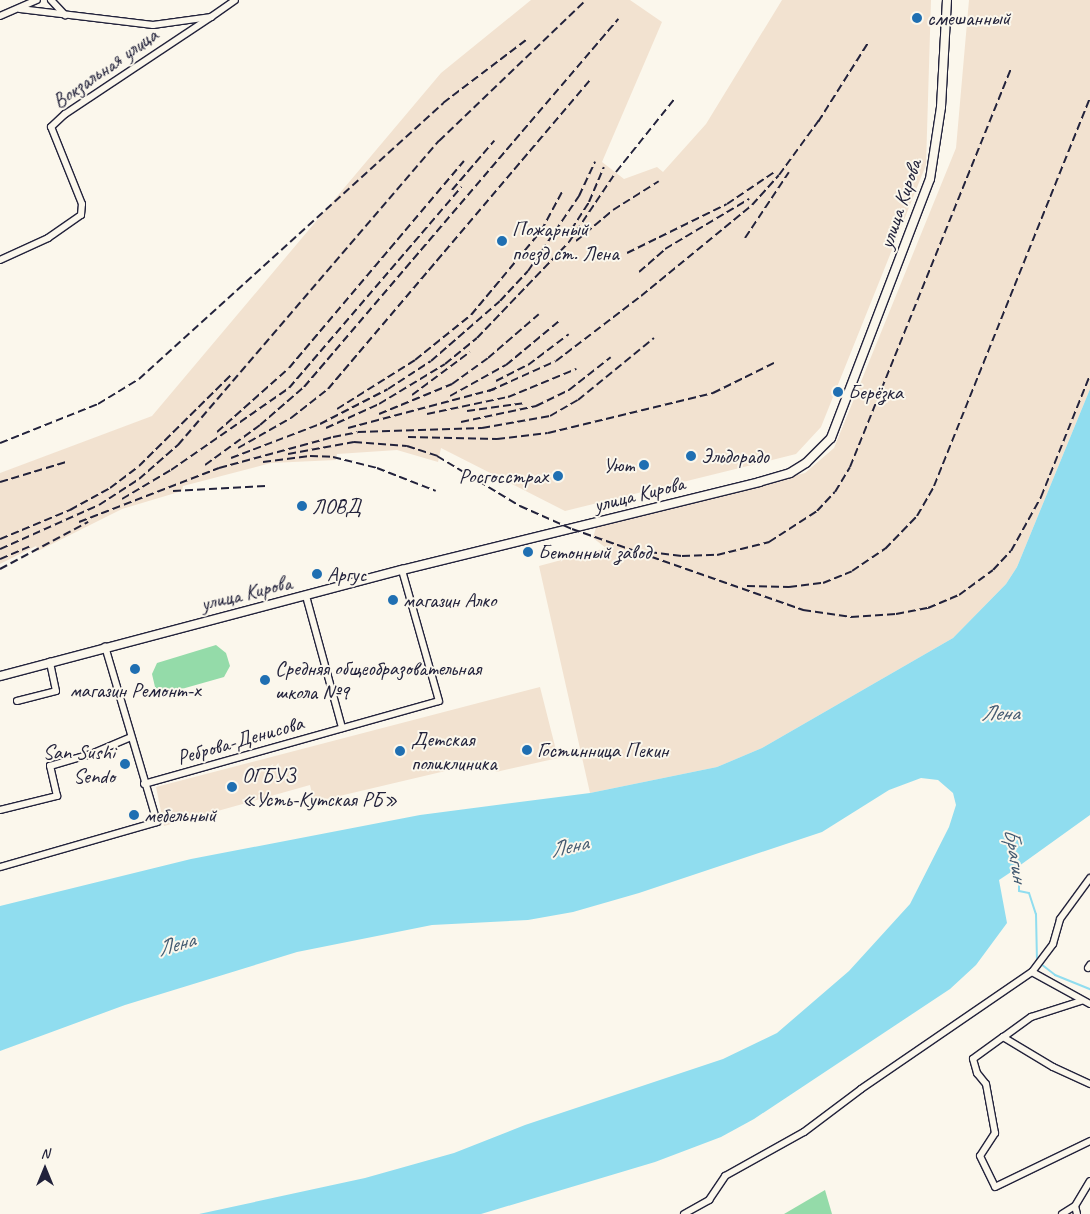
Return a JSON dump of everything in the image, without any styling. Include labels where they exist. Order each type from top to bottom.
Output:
[{"type":"main road","name":"улица Кирова","points":[[0,676],[402,570],[790,473],[822,450],[834,431],[930,179],[941,106],[947,0]]},
{"type":"street","points":[[0,16],[20,9],[37,0]]},
{"type":"street","points":[[52,0],[64,16]]},
{"type":"street","points":[[20,9],[64,16],[153,24],[211,17],[235,0]]},
{"type":"street","name":"Вокзальная улица","points":[[0,260],[48,238],[81,215],[82,204],[51,127],[73,108],[211,17]]},
{"type":"street","name":"Реброва-Денисова","points":[[144,784],[439,701],[402,570]]},
{"type":"street","points":[[306,596],[342,728]]},
{"type":"street","points":[[0,867],[156,822],[105,647]]},
{"type":"street","points":[[17,701],[56,691],[50,662]]},
{"type":"street","points":[[0,810],[57,796],[50,766],[91,754],[130,737]]},
{"type":"street","points":[[684,1214],[709,1200],[725,1176],[804,1132],[861,1089],[1034,970],[1044,960],[1053,944],[1060,918],[1090,878]]},
{"type":"street","points":[[1034,970],[1081,1001],[1090,1004]]},
{"type":"street","points":[[1081,1001],[1031,1016],[972,1059],[977,1073],[986,1084],[994,1133],[980,1156],[994,1187],[1090,1141]]},
{"type":"street","points":[[1004,1037],[1053,1067],[1090,1084]]},
{"type":"street","points":[[1062,1214],[1075,1206],[1090,1181]]},
{"type":"street","points":[[1075,1206],[1076,1214]]},
{"type":"shaded area","points":[[531,0],[630,0],[662,22],[602,162],[624,179],[657,167],[663,172],[706,124],[782,0],[931,0],[926,165],[821,427],[796,454],[565,511],[441,448],[438,462],[397,450],[337,454],[336,460],[271,463],[183,486],[182,491],[122,509],[38,551],[36,546],[0,564],[0,473],[152,416],[441,73]]},
{"type":"shaded area","points":[[969,0],[1090,0],[1090,389],[1017,567],[1006,584],[953,638],[762,748],[717,767],[590,793],[539,566],[606,548],[593,538],[596,527],[805,473],[834,448],[956,148]]},
{"type":"shaded area","points":[[540,687],[558,758],[496,772],[492,760],[314,802],[310,785],[164,826],[156,787]]},
{"type":"green space","points":[[216,645],[226,653],[230,666],[224,677],[164,694],[155,687],[152,674],[157,663]]},
{"type":"green space","points":[[825,1190],[832,1214],[784,1214]]},
{"type":"water","name":"Лена","points":[[1090,389],[1090,815],[1019,866],[1011,868],[1011,872],[999,880],[1007,923],[976,965],[950,989],[754,1119],[721,1137],[655,1162],[481,1214],[199,1214],[365,1178],[454,1153],[525,1125],[723,1059],[777,1033],[849,971],[910,904],[949,827],[956,805],[953,793],[938,780],[921,778],[889,790],[822,832],[639,893],[573,912],[528,920],[432,925],[297,952],[125,1005],[0,1051],[0,906],[191,859],[420,815],[590,793],[717,767],[762,748],[953,638],[1006,584],[1017,567]]},
{"type":"waterway","name":"Брагин","points":[[1019,864],[1019,891],[1029,893],[1036,914],[1037,961]]},
{"type":"waterway","name":"Брагин","points":[[1041,964],[1055,975],[1090,989]]},
{"type":"railway","points":[[0,549],[99,505],[139,479],[178,445],[439,141],[586,0]]},
{"type":"railway","points":[[205,465],[260,425],[304,387],[618,19]]},
{"type":"railway","points":[[0,443],[98,404],[139,379],[443,103],[526,40]]},
{"type":"railway","points":[[818,122],[868,43]]},
{"type":"railway","points":[[649,552],[682,556],[717,555],[769,542],[817,511],[835,492],[850,467],[1011,68]]},
{"type":"railway","points":[[238,448],[291,418],[328,389],[590,80]]},
{"type":"railway","points":[[747,586],[789,587],[823,583],[852,571],[885,549],[917,516],[934,486],[1090,97]]},
{"type":"railway","points":[[326,428],[379,404],[445,364],[477,338],[569,242],[616,172],[675,98]]},
{"type":"railway","points":[[489,391],[556,361],[641,296],[752,205],[779,175],[822,116]]},
{"type":"railway","points":[[452,190],[494,141]]},
{"type":"railway","points":[[217,432],[289,368],[464,161]]},
{"type":"railway","points":[[231,458],[320,424],[388,389],[431,361],[500,301],[528,271],[579,196],[595,161]]},
{"type":"railway","points":[[571,230],[589,202],[604,167]]},
{"type":"railway","points":[[627,253],[727,204],[776,171]]},
{"type":"railway","points":[[745,238],[789,172]]},
{"type":"railway","points":[[576,241],[613,210],[659,181]]},
{"type":"railway","points":[[122,499],[171,470],[289,388],[461,187]]},
{"type":"railway","points":[[337,409],[415,360],[471,315],[541,231],[562,192]]},
{"type":"railway","points":[[639,272],[665,249],[749,199]]},
{"type":"railway","points":[[379,414],[452,384],[488,358],[539,314]]},
{"type":"railway","points":[[450,396],[506,365],[559,321]]},
{"type":"railway","points":[[496,381],[528,365],[569,334]]},
{"type":"railway","points":[[79,522],[219,468],[333,437],[358,432],[482,428],[550,416],[578,400],[654,338]]},
{"type":"railway","points":[[412,395],[470,352]]},
{"type":"railway","points":[[461,422],[536,406],[569,390],[611,357]]},
{"type":"railway","points":[[408,437],[497,439],[548,433],[713,393],[774,363]]},
{"type":"railway","points":[[427,414],[508,397],[576,369]]},
{"type":"railway","points":[[0,539],[70,510],[110,488],[139,466],[231,375]]},
{"type":"railway","points":[[288,454],[354,442],[407,446],[437,456],[520,506],[572,529],[803,610],[851,617],[896,614],[928,608],[959,595],[993,570],[1011,551],[1041,497],[1090,375]]},
{"type":"railway","points":[[348,428],[495,389]]},
{"type":"railway","points":[[467,411],[525,403]]},
{"type":"railway","points":[[263,462],[310,456],[333,457],[377,468],[436,491]]},
{"type":"railway","points":[[0,482],[66,462]]},
{"type":"railway","points":[[173,491],[266,486]]},
{"type":"railway","points":[[0,569],[88,522]]},
{"type":"railway","points":[[0,559],[30,546]]},
{"type":"place","name":"смешанный","points":[[917,18]]},
{"type":"place","name":"Пожарный поезд ст. Лена","points":[[502,241]]},
{"type":"place","name":"Берёзка","points":[[838,392]]},
{"type":"place","name":"Эльдорадо","points":[[691,456]]},
{"type":"place","name":"Уют","points":[[644,465]]},
{"type":"place","name":"Росгосстрах","points":[[558,476]]},
{"type":"place","name":"ЛОВД","points":[[302,506]]},
{"type":"place","name":"Бетонный завод","points":[[528,552]]},
{"type":"place","name":"Аргус","points":[[317,574]]},
{"type":"place","name":"магазин Алко","points":[[393,600]]},
{"type":"place","name":"магазин Ремонт-х","points":[[135,669]]},
{"type":"place","name":"Средняя общеобразовательная школа №9","points":[[265,680]]},
{"type":"place","name":"Гостинница Пекин","points":[[527,750]]},
{"type":"place","name":"Детская поликлиника","points":[[400,751]]},
{"type":"place","name":"San Sushi Sendo","points":[[125,764]]},
{"type":"place","name":"ОГБУЗ «Усть-Кутская РБ»","points":[[232,787]]},
{"type":"place","name":"мебельный","points":[[134,815]]}]
